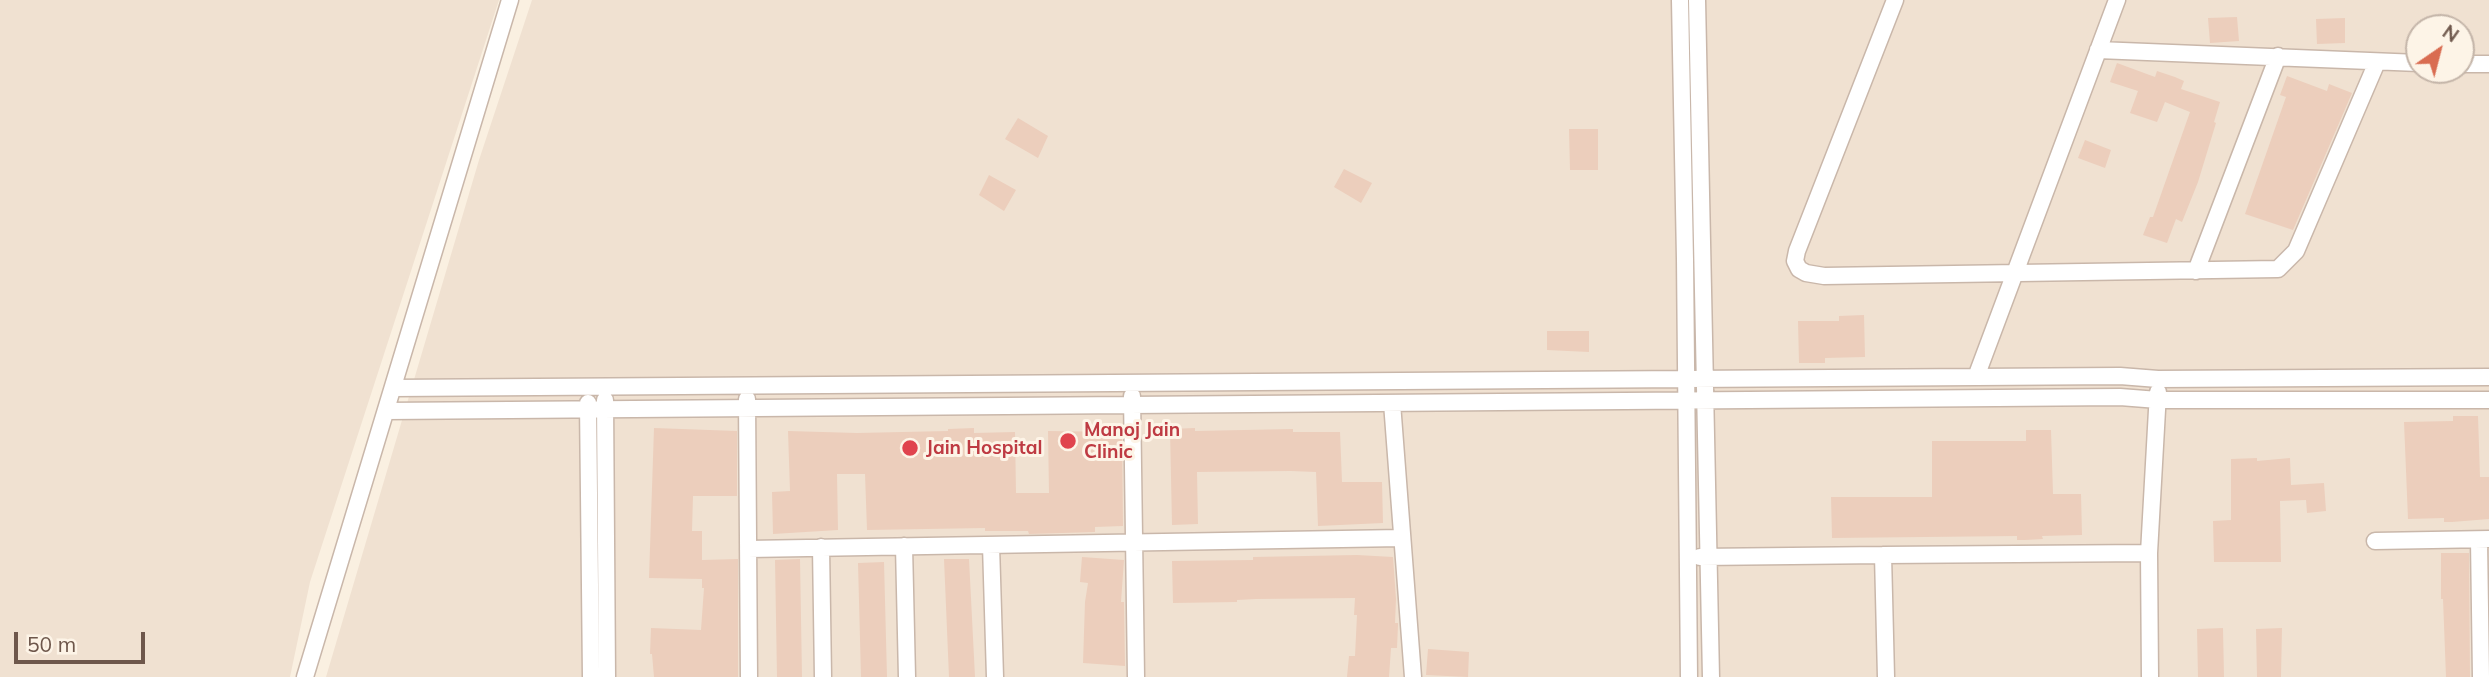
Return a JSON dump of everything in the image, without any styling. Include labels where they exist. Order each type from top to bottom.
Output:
[{"type":"street","points":[[305,677],[510,0]]},
{"type":"street","points":[[1680,0],[1689,677]]},
{"type":"street","points":[[1697,0],[1711,677]]},
{"type":"street","points":[[1895,0],[1797,251],[1795,261],[1799,269],[1806,273],[1824,276],[2278,269],[2296,251],[2377,62]]},
{"type":"street","points":[[1976,377],[2116,0]]},
{"type":"street","points":[[2098,50],[2405,63]]},
{"type":"street","points":[[2196,271],[2278,56]]},
{"type":"street","points":[[393,388],[2120,376],[2158,379],[2489,377]]},
{"type":"street","points":[[2150,677],[2149,553],[2158,379]]},
{"type":"street","points":[[1482,380],[1482,403]]},
{"type":"street","points":[[1132,383],[1136,677]]},
{"type":"street","points":[[747,386],[749,677]]},
{"type":"street","points":[[591,677],[596,410],[605,387]]},
{"type":"street","points":[[588,388],[596,410],[607,677]]},
{"type":"street","points":[[387,411],[2120,397],[2158,400],[2489,400]]},
{"type":"street","points":[[1392,403],[1413,677]]},
{"type":"street","points":[[748,549],[1401,538]]},
{"type":"street","points":[[2375,541],[2484,540],[2481,677]]},
{"type":"street","points":[[991,545],[995,677]]},
{"type":"street","points":[[904,546],[907,677]]},
{"type":"street","points":[[821,547],[823,677]]},
{"type":"street","points":[[1688,557],[2149,553]]},
{"type":"street","points":[[1883,555],[1886,677]]},
{"type":"shaded area","points":[[0,0],[499,0],[310,582],[290,677],[0,677]]},
{"type":"shaded area","points":[[532,0],[2489,0],[2489,677],[326,677],[479,160]]},
{"type":"building","points":[[2237,17],[2239,41],[2210,43],[2208,18]]},
{"type":"building","points":[[2345,18],[2345,43],[2317,44],[2316,19]]},
{"type":"building","points":[[2117,63],[2155,77],[2157,71],[2175,77],[2184,81],[2181,89],[2220,102],[2198,182],[2182,222],[2176,219],[2167,243],[2143,235],[2150,217],[2153,217],[2190,112],[2165,102],[2157,122],[2130,113],[2138,91],[2110,82]]},
{"type":"building","points":[[2287,76],[2327,91],[2329,84],[2352,93],[2293,230],[2245,214],[2286,97],[2280,95]]},
{"type":"building","points":[[1018,118],[1048,136],[1038,158],[1005,139]]},
{"type":"building","points":[[1569,129],[1598,129],[1598,170],[1570,170]]},
{"type":"building","points":[[2085,140],[2111,150],[2105,168],[2078,158]]},
{"type":"building","points":[[1344,169],[1372,183],[1361,203],[1334,187]]},
{"type":"building","points":[[989,175],[1016,190],[1004,211],[979,195]]},
{"type":"building","points":[[1864,315],[1865,357],[1825,358],[1825,363],[1799,363],[1798,321],[1839,321],[1839,316]]},
{"type":"building","points":[[1547,331],[1589,331],[1589,352],[1547,350]]},
{"type":"building","points":[[2453,416],[2478,416],[2480,477],[2489,477],[2489,519],[2444,522],[2444,518],[2408,519],[2404,422],[2453,421]]},
{"type":"building","points":[[654,428],[737,431],[737,496],[693,496],[692,531],[702,531],[702,560],[738,559],[738,677],[654,677],[650,654],[651,628],[701,630],[704,588],[702,579],[649,578]]},
{"type":"building","points":[[974,428],[974,433],[1015,432],[1016,493],[1049,493],[1048,431],[1122,432],[1123,526],[1095,527],[1095,532],[1029,534],[1028,531],[985,531],[985,528],[867,530],[865,474],[837,474],[838,530],[773,534],[772,492],[790,491],[788,431],[857,433]]},
{"type":"building","points":[[1195,428],[1195,431],[1293,429],[1293,432],[1340,432],[1342,482],[1382,482],[1383,523],[1318,526],[1316,472],[1291,471],[1197,472],[1198,524],[1172,525],[1170,429]]},
{"type":"building","points":[[2026,430],[2051,430],[2053,494],[2081,494],[2082,535],[2042,536],[2043,539],[2025,540],[2017,540],[2017,536],[1832,538],[1831,497],[1932,497],[1932,441],[2026,441]]},
{"type":"building","points":[[2257,458],[2257,461],[2290,458],[2291,485],[2324,483],[2326,511],[2307,513],[2306,500],[2280,501],[2281,562],[2214,562],[2213,521],[2231,520],[2231,459]]},
{"type":"building","points":[[2441,553],[2469,553],[2470,677],[2446,677]]},
{"type":"building","points":[[1357,555],[1393,557],[1395,623],[1398,625],[1397,648],[1391,648],[1389,677],[1347,677],[1349,656],[1355,656],[1355,598],[1173,603],[1172,561]]},
{"type":"building","points":[[1082,557],[1124,560],[1121,602],[1124,602],[1125,666],[1083,663],[1088,583],[1080,582]]},
{"type":"building","points":[[800,559],[802,677],[777,677],[775,560]]},
{"type":"building","points":[[944,559],[969,559],[975,677],[949,677]]},
{"type":"building","points":[[884,562],[887,677],[861,677],[858,563]]},
{"type":"building","points":[[2223,628],[2224,677],[2198,677],[2197,629]]},
{"type":"building","points":[[2282,628],[2281,677],[2257,677],[2256,629]]},
{"type":"building","points":[[1428,649],[1469,652],[1468,677],[1426,675]]},
{"type":"place","name":"Manoj Jain Clinic","points":[[1068,441]]},
{"type":"place","name":"Jain Hospital","points":[[910,448]]}]
